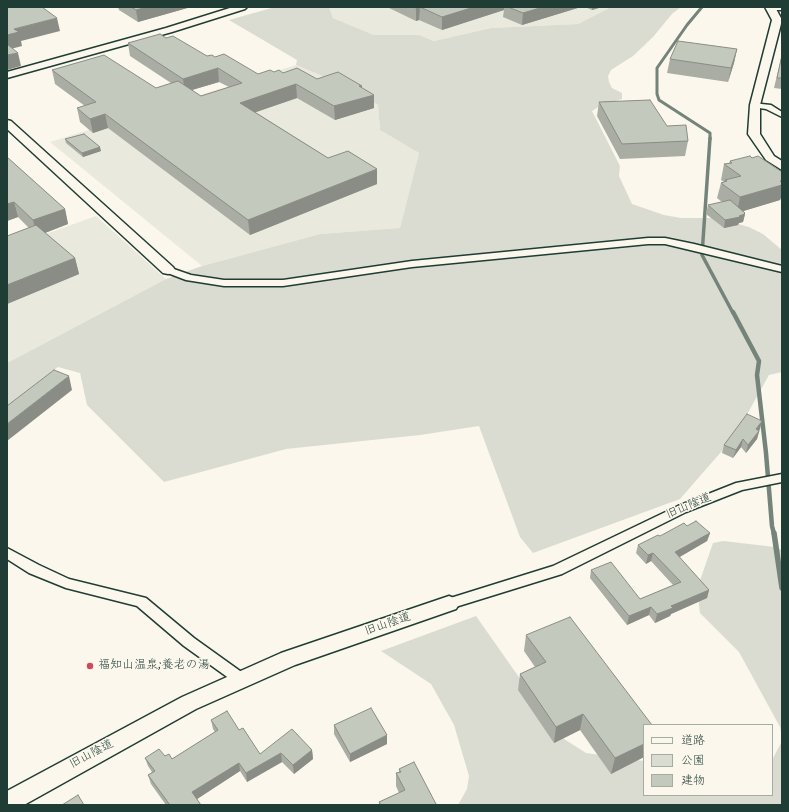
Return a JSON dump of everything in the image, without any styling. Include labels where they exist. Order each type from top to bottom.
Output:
[{"type":"street","points":[[7,75],[169,30],[242,7]]},
{"type":"street","points":[[775,8],[777,20],[755,105],[754,134],[770,158],[782,166]]},
{"type":"street","points":[[755,105],[768,108],[782,115]]},
{"type":"street","points":[[7,123],[168,270],[189,278],[224,283],[283,283],[412,264],[659,241],[691,246],[782,269]]},
{"type":"street","name":"旧山陰道","points":[[7,803],[189,703],[288,659],[449,604],[557,570],[682,509],[740,486],[782,478]]},
{"type":"street","points":[[7,553],[34,569],[66,583],[141,602],[189,642],[242,680]]},
{"type":"shaded area","points":[[329,7],[611,7],[578,24],[491,28],[434,41],[419,35],[374,35],[333,18]]},
{"type":"shaded area","points":[[296,65],[344,85],[378,105],[380,130],[419,153],[400,228],[320,234],[202,266],[50,142]]},
{"type":"shaded area","points":[[96,216],[166,279],[7,363],[7,248]]},
{"type":"green space","points":[[275,7],[329,7],[333,18],[374,35],[419,35],[434,41],[491,28],[578,24],[611,7],[681,7],[672,14],[653,37],[633,56],[611,70],[608,76],[609,82],[612,88],[622,93],[622,99],[600,106],[592,111],[620,166],[619,176],[632,204],[664,215],[681,218],[715,218],[749,227],[763,234],[782,250],[782,372],[769,375],[735,436],[680,499],[533,553],[520,537],[479,426],[420,435],[286,449],[164,482],[87,405],[80,373],[58,367],[7,408],[7,363],[166,279],[202,266],[320,234],[400,228],[419,153],[380,130],[378,105],[344,85],[296,65],[297,60],[229,20]]},
{"type":"green space","points":[[723,541],[775,547],[782,550],[782,737],[780,727],[739,652],[700,613],[697,589],[713,543]]},
{"type":"green space","points":[[476,616],[561,737],[586,753],[643,761],[643,796],[773,796],[773,758],[782,741],[782,805],[458,805],[467,789],[469,776],[454,725],[431,684],[381,651]]},
{"type":"building","points":[[7,7],[42,7],[57,18],[14,29],[19,32],[7,35]]},
{"type":"building","points":[[131,7],[147,7],[136,10]]},
{"type":"building","points":[[420,7],[474,7],[442,17]]},
{"type":"building","points":[[508,7],[543,7],[523,13]]},
{"type":"building","points":[[160,34],[166,38],[173,36],[207,56],[212,55],[215,57],[224,54],[258,74],[270,70],[274,72],[279,70],[283,73],[297,68],[317,79],[338,72],[362,86],[359,86],[374,95],[334,106],[296,84],[240,103],[328,158],[348,151],[377,169],[248,220],[105,114],[90,119],[77,108],[96,102],[52,70],[104,55],[156,88],[178,81],[201,96],[242,83],[218,68],[183,79],[128,43]]},
{"type":"building","points":[[678,41],[737,49],[731,68],[670,59]]},
{"type":"building","points":[[7,44],[18,53],[7,55]]},
{"type":"building","points":[[782,55],[782,78],[777,78]]},
{"type":"building","points":[[650,100],[667,126],[686,125],[688,141],[622,144],[599,102]]},
{"type":"building","points":[[84,134],[100,147],[82,153],[65,139]]},
{"type":"building","points":[[750,156],[752,158],[758,156],[782,172],[782,181],[780,181],[782,185],[740,197],[721,183],[727,181],[725,180],[741,176],[724,164],[732,163],[730,161]]},
{"type":"building","points":[[7,157],[65,209],[33,220],[14,202],[7,204]]},
{"type":"building","points":[[730,200],[745,214],[739,216],[740,217],[725,220],[708,205]]},
{"type":"building","points":[[36,225],[75,258],[7,285],[7,236]]},
{"type":"building","points":[[54,370],[69,376],[7,424],[7,406]]},
{"type":"building","points":[[747,414],[762,421],[756,429],[759,431],[748,445],[743,439],[736,450],[724,445]]},
{"type":"building","points":[[696,521],[710,533],[675,552],[709,590],[671,606],[673,608],[657,614],[651,607],[629,616],[591,570],[611,562],[640,599],[681,582],[653,553],[648,555],[638,545],[658,535],[660,536],[684,523],[687,526]]},
{"type":"building","points":[[570,617],[651,724],[643,724],[643,744],[615,758],[583,714],[556,727],[520,674],[546,662],[526,635]]},
{"type":"building","points":[[371,708],[387,735],[350,754],[334,725]]},
{"type":"building","points":[[227,711],[239,730],[243,728],[260,754],[292,729],[312,750],[293,765],[281,753],[246,773],[239,763],[192,792],[201,805],[170,805],[148,775],[155,771],[145,758],[159,749],[165,756],[169,754],[172,759],[218,730],[211,720]]},
{"type":"building","points":[[414,762],[436,804],[381,805],[379,802],[405,790],[396,773],[401,772],[399,769]]},
{"type":"building","points":[[78,795],[84,805],[62,805]]},
{"type":"waterway","points":[[702,7],[687,25],[657,68],[657,94],[659,100],[710,133],[710,138]]},
{"type":"waterway","points":[[710,138],[702,255],[733,313]]},
{"type":"waterway","points":[[733,312],[759,361],[757,375],[774,534]]},
{"type":"waterway","points":[[774,533],[782,588]]},
{"type":"place","name":"福知山温泉;養老の湯","points":[[90,666]]}]
